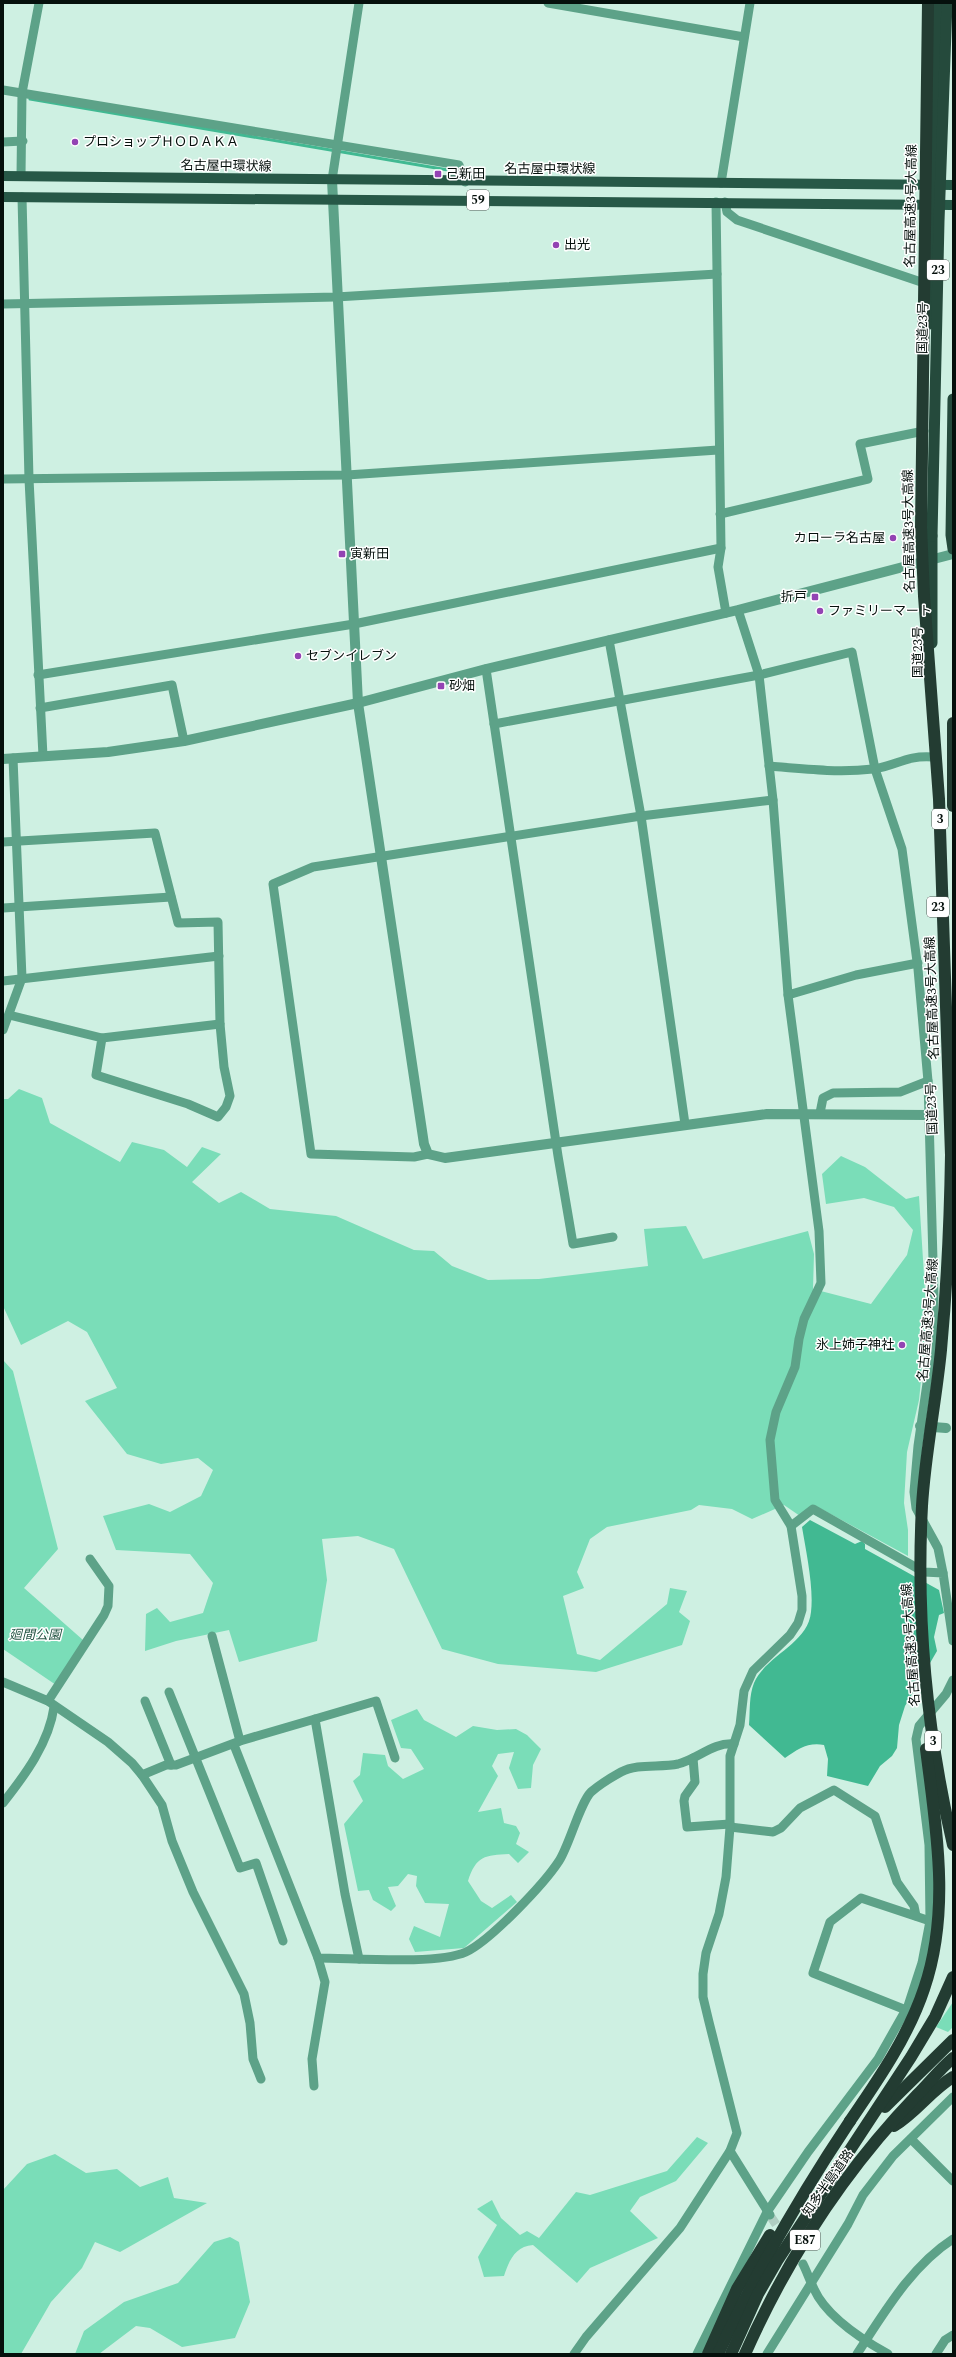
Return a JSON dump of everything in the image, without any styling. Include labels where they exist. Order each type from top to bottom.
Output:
[{"type":"highway","name":"名古屋高速3号大高線","points":[[928,3],[921,527],[924,596],[939,800],[951,1170],[950,1214],[941,1351],[922,1504],[920,1575],[921,1635],[934,1752],[953,1845]]},
{"type":"highway","name":"23","points":[[932,559],[924,537],[924,431],[931,285],[931,205],[938,3]]},
{"type":"highway","name":"国道23号","points":[[947,3],[939,221],[932,559],[933,757],[953,1254]]},
{"type":"highway","points":[[953,399],[951,535],[953,549]]},
{"type":"highway","name":"3","points":[[953,723],[953,806]]},
{"type":"highway","points":[[718,2354],[751,2285],[800,2198],[895,2052],[924,1990],[938,1933],[940,1893],[939,1853],[925,1741],[921,1686],[921,1635]]},
{"type":"highway","points":[[849,2149],[911,2057],[935,2016],[953,1977]]},
{"type":"highway","name":"E87","points":[[849,2149],[883,2110],[953,2040]]},
{"type":"highway","name":"E87","points":[[880,2135],[953,2058]]},
{"type":"highway","points":[[880,2135],[912,2115],[939,2086],[953,2077]]},
{"type":"highway","name":"知多半島道路","points":[[745,2354],[770,2302],[806,2238],[828,2205],[880,2135]]},
{"type":"highway","name":"知多半島道路","points":[[731,2354],[758,2294],[776,2261],[849,2149]]},
{"type":"highway","points":[[708,2354],[737,2288],[758,2252],[785,2212],[800,2198]]},
{"type":"main road","name":"名古屋中環状線","points":[[3,176],[465,182],[953,185]]},
{"type":"main road","name":"59","points":[[3,197],[953,205]]},
{"type":"street","points":[[21,176],[23,141],[22,96],[39,3]]},
{"type":"street","points":[[359,3],[335,146],[332,180],[336,298],[358,703],[424,1144],[428,1154]]},
{"type":"street","points":[[548,3],[744,37]]},
{"type":"street","points":[[721,183],[750,3]]},
{"type":"street","points":[[3,90],[22,96],[459,165],[465,182]]},
{"type":"street","points":[[3,142],[23,141]]},
{"type":"street","points":[[22,197],[29,479],[42,756]]},
{"type":"street","points":[[721,202],[716,274],[718,450],[721,548],[718,568],[726,613]]},
{"type":"street","points":[[721,202],[727,212],[737,220],[931,285]]},
{"type":"street","points":[[3,304],[336,298],[716,274]]},
{"type":"street","points":[[720,514],[868,479],[860,444],[924,431]]},
{"type":"street","points":[[3,479],[346,474],[718,450]]},
{"type":"street","points":[[38,674],[354,624],[721,548]]},
{"type":"street","points":[[3,1030],[22,978],[18,907],[17,842],[8,759],[108,752],[184,741],[358,703],[486,669],[738,610],[953,554]]},
{"type":"street","points":[[574,2354],[586,2337],[680,2228],[730,2151],[737,2133],[703,1997],[703,1974],[706,1953],[721,1907],[726,1877],[730,1826],[730,1756],[740,1725],[744,1691],[753,1671],[790,1635],[798,1623],[802,1610],[802,1596],[791,1526],[775,1500],[770,1440],[776,1412],[795,1367],[804,1319],[821,1283],[820,1231],[788,995],[773,800],[759,674],[738,610]]},
{"type":"street","points":[[609,640],[619,702],[641,816],[685,1124]]},
{"type":"street","points":[[494,724],[619,702],[759,674],[852,652],[875,769],[902,849],[918,963],[928,1081],[934,1319],[932,1349],[920,1426],[914,1492],[916,1508],[938,1548],[953,1641]]},
{"type":"street","points":[[486,669],[512,835],[556,1142],[573,1244],[613,1237]]},
{"type":"street","points":[[40,708],[172,685],[184,741]]},
{"type":"street","points":[[769,766],[836,772],[875,769],[916,756],[933,757]]},
{"type":"street","points":[[773,800],[641,816],[313,867],[273,884],[311,1154],[414,1157],[428,1154],[445,1158],[767,1114],[804,1114],[820,1112],[928,1115]]},
{"type":"street","points":[[3,842],[155,833],[178,923],[218,922],[220,1024],[224,1067],[230,1096],[226,1107],[218,1117],[188,1104],[96,1075],[102,1038]]},
{"type":"street","points":[[3,908],[171,897]]},
{"type":"street","points":[[3,981],[219,956]]},
{"type":"street","points":[[788,995],[856,975],[918,963]]},
{"type":"street","points":[[9,1015],[102,1038],[220,1024]]},
{"type":"street","points":[[820,1112],[823,1098],[833,1093],[900,1092],[928,1081]]},
{"type":"street","points":[[920,1426],[946,1428]]},
{"type":"street","points":[[791,1526],[812,1509],[924,1572],[943,1573]]},
{"type":"street","points":[[3,1803],[25,1774],[39,1750],[53,1715],[51,1704],[108,1606],[109,1586],[90,1559]]},
{"type":"street","points":[[212,1636],[237,1743],[318,1958],[325,1982],[312,2059],[314,2086]]},
{"type":"street","points":[[697,2354],[769,2214],[808,2152],[878,2059],[906,2010],[922,1963],[930,1921],[929,1845],[916,1739],[919,1726],[946,1694],[953,1680]]},
{"type":"street","points":[[3,1682],[51,1704],[108,1742],[132,1763],[162,1805],[172,1841],[193,1892],[244,1994],[250,2023],[253,2059],[261,2079]]},
{"type":"street","points":[[169,1692],[240,1868],[256,1863],[283,1941]]},
{"type":"street","points":[[142,1775],[159,1767],[171,1765],[237,1743],[376,1701],[395,1758]]},
{"type":"street","points":[[145,1702],[171,1765]]},
{"type":"street","points":[[315,1719],[345,1894],[359,1958]]},
{"type":"street","points":[[318,1958],[440,1957],[466,1952],[500,1925],[536,1890],[560,1860],[590,1793],[622,1771],[635,1768],[673,1765],[693,1758],[712,1748],[726,1743],[734,1744]]},
{"type":"street","points":[[693,1758],[695,1782],[685,1796],[684,1801],[687,1827],[730,1826],[773,1832],[782,1828],[800,1808],[834,1790],[875,1816],[897,1882],[914,1906],[916,1916]]},
{"type":"street","points":[[906,2010],[813,1973],[830,1922],[861,1898],[930,1921]]},
{"type":"street","points":[[767,2354],[848,2224],[863,2195],[893,2156],[953,2097]]},
{"type":"street","points":[[910,2138],[953,2181]]},
{"type":"street","points":[[730,2151],[769,2214]]},
{"type":"street","points":[[857,2354],[894,2298],[918,2269],[953,2239]]},
{"type":"street","points":[[803,2264],[812,2281],[814,2289],[832,2313],[866,2341],[888,2354]]},
{"type":"street","points":[[936,2354],[945,2340],[953,2335]]},
{"type":"green space","points":[[19,1089],[42,1098],[50,1123],[120,1162],[132,1142],[164,1150],[187,1167],[202,1147],[221,1154],[192,1182],[219,1203],[241,1192],[270,1209],[336,1216],[414,1250],[434,1251],[452,1266],[488,1280],[539,1279],[648,1266],[644,1229],[686,1226],[703,1259],[808,1231],[814,1254],[813,1289],[871,1304],[907,1255],[913,1230],[894,1207],[864,1198],[826,1204],[822,1174],[841,1156],[865,1167],[906,1199],[919,1196],[927,1323],[919,1400],[907,1452],[904,1503],[908,1530],[908,1556],[814,1505],[800,1516],[784,1505],[752,1519],[732,1509],[699,1505],[691,1510],[607,1527],[590,1539],[577,1572],[584,1588],[563,1596],[577,1654],[600,1660],[667,1604],[670,1588],[687,1591],[679,1612],[690,1621],[682,1645],[596,1672],[498,1664],[442,1649],[394,1549],[358,1536],[322,1539],[327,1580],[317,1641],[239,1662],[229,1630],[176,1641],[145,1651],[146,1614],[157,1608],[170,1622],[203,1613],[213,1583],[190,1554],[116,1550],[103,1516],[149,1504],[170,1512],[201,1496],[213,1470],[198,1458],[161,1464],[127,1454],[85,1401],[117,1388],[87,1332],[68,1321],[21,1345],[3,1306],[3,1099],[8,1099]]},
{"type":"green space","name":"廻間公園","points":[[3,1360],[13,1371],[58,1549],[24,1588],[83,1640],[59,1687],[3,1649]]},
{"type":"green space","points":[[417,1709],[424,1720],[456,1737],[473,1726],[497,1730],[516,1729],[527,1735],[541,1749],[533,1765],[531,1788],[518,1789],[509,1768],[514,1752],[498,1754],[492,1766],[498,1776],[478,1812],[501,1808],[504,1823],[516,1826],[520,1833],[516,1844],[529,1852],[518,1863],[509,1854],[501,1854],[482,1858],[474,1866],[468,1881],[481,1901],[492,1908],[511,1895],[517,1902],[464,1948],[415,1952],[409,1939],[414,1926],[440,1937],[449,1904],[425,1903],[416,1886],[417,1876],[408,1874],[398,1886],[388,1887],[396,1906],[391,1911],[373,1900],[369,1890],[358,1891],[344,1824],[363,1801],[353,1781],[360,1775],[363,1753],[385,1755],[388,1766],[403,1779],[424,1769],[411,1749],[401,1748],[391,1720]]},
{"type":"green space","points":[[953,2002],[953,2027],[948,2032],[936,2027]]},
{"type":"green space","points":[[697,2137],[708,2143],[676,2181],[640,2197],[630,2211],[658,2238],[590,2268],[577,2283],[533,2245],[517,2251],[508,2265],[504,2276],[484,2277],[478,2257],[497,2225],[477,2209],[492,2200],[501,2218],[520,2235],[527,2231],[539,2238],[576,2192],[590,2195],[667,2171]]},
{"type":"green space","points":[[55,2154],[86,2173],[117,2169],[140,2187],[168,2177],[174,2198],[207,2203],[120,2252],[95,2242],[82,2268],[51,2302],[21,2354],[3,2354],[3,2190],[27,2164]]},
{"type":"green space","points":[[230,2237],[239,2242],[250,2302],[235,2338],[182,2347],[150,2328],[136,2326],[99,2354],[75,2354],[84,2331],[124,2302],[178,2283],[214,2242]]},
{"type":"shaded area","points":[[810,1520],[855,1544],[862,1541],[865,1544],[865,1549],[939,1590],[944,1613],[939,1615],[934,1637],[937,1651],[905,1706],[899,1725],[897,1748],[892,1756],[880,1766],[868,1786],[827,1776],[828,1759],[824,1745],[808,1745],[785,1758],[749,1725],[750,1698],[754,1683],[760,1673],[803,1633],[808,1623],[812,1602],[809,1570],[802,1527]]},
{"type":"waterway","points":[[30,99],[448,170]]},
{"type":"tunnel","points":[[771,2217],[803,2264]]},
{"type":"place","name":"プロショップＨＯＤＡＫＡ","points":[[75,142]]},
{"type":"place","name":"己新田","points":[[438,174]]},
{"type":"place","name":"出光","points":[[556,245]]},
{"type":"place","name":"カローラ名古屋","points":[[893,538]]},
{"type":"place","name":"寅新田","points":[[342,554]]},
{"type":"place","name":"折戸","points":[[815,597]]},
{"type":"place","name":"ファミリーマート","points":[[820,611]]},
{"type":"place","name":"セブンイレブン","points":[[298,656]]},
{"type":"place","name":"砂畑","points":[[441,686]]},
{"type":"place","name":"氷上姉子神社","points":[[902,1345]]}]
